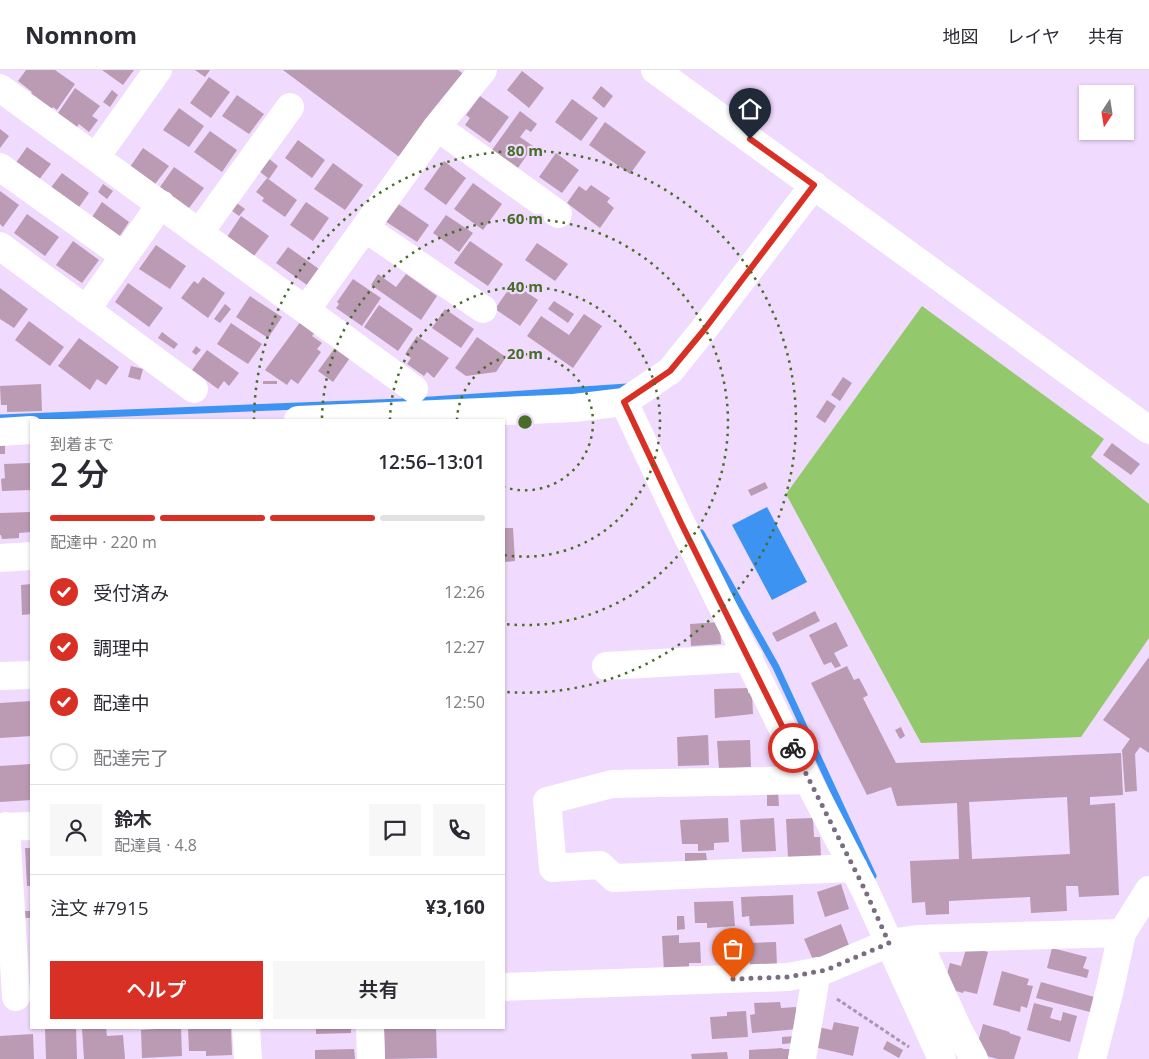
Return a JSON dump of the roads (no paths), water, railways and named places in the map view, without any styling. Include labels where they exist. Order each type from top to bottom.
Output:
[{"type":"street","points":[[11,70],[0,86],[414,388]]},
{"type":"street","points":[[96,157],[158,70]]},
{"type":"street","points":[[306,310],[437,127],[483,70]]},
{"type":"street","points":[[655,70],[1149,430]]},
{"type":"street","points":[[199,232],[290,107]]},
{"type":"street","points":[[437,127],[558,214]]},
{"type":"street","points":[[0,167],[124,256]]},
{"type":"street","points":[[336,419],[574,408],[624,402],[670,371],[704,330],[814,185]]},
{"type":"street","points":[[86,310],[161,204]]},
{"type":"street","points":[[365,228],[483,309]]},
{"type":"street","points":[[1,248],[194,389]]},
{"type":"street","points":[[624,402],[681,523],[808,780],[854,868],[904,941],[957,1027],[974,1059]]},
{"type":"street","points":[[0,432],[30,430]]},
{"type":"street","points":[[0,558],[30,556]]},
{"type":"street","points":[[606,666],[749,658]]},
{"type":"street","points":[[0,676],[30,675]]},
{"type":"street","points":[[808,780],[612,784],[548,801],[553,868],[600,865],[614,878],[854,868]]},
{"type":"street","points":[[13,826],[16,997]]},
{"type":"street","points":[[1092,1059],[1122,933],[1149,890]]},
{"type":"street","points":[[802,1059],[816,979],[826,970],[904,941],[1122,933]]},
{"type":"street","points":[[904,941],[942,1059]]},
{"type":"street","points":[[505,987],[778,977],[816,979]]},
{"type":"street","points":[[246,1029],[248,1059]]},
{"type":"street","points":[[370,1029],[371,1059]]},
{"type":"water","points":[[767,507],[807,582],[772,600],[732,525]]},
{"type":"waterway","points":[[0,418],[401,402],[627,387],[629,389]]},
{"type":"waterway","points":[[701,533],[776,667],[873,876]]}]
